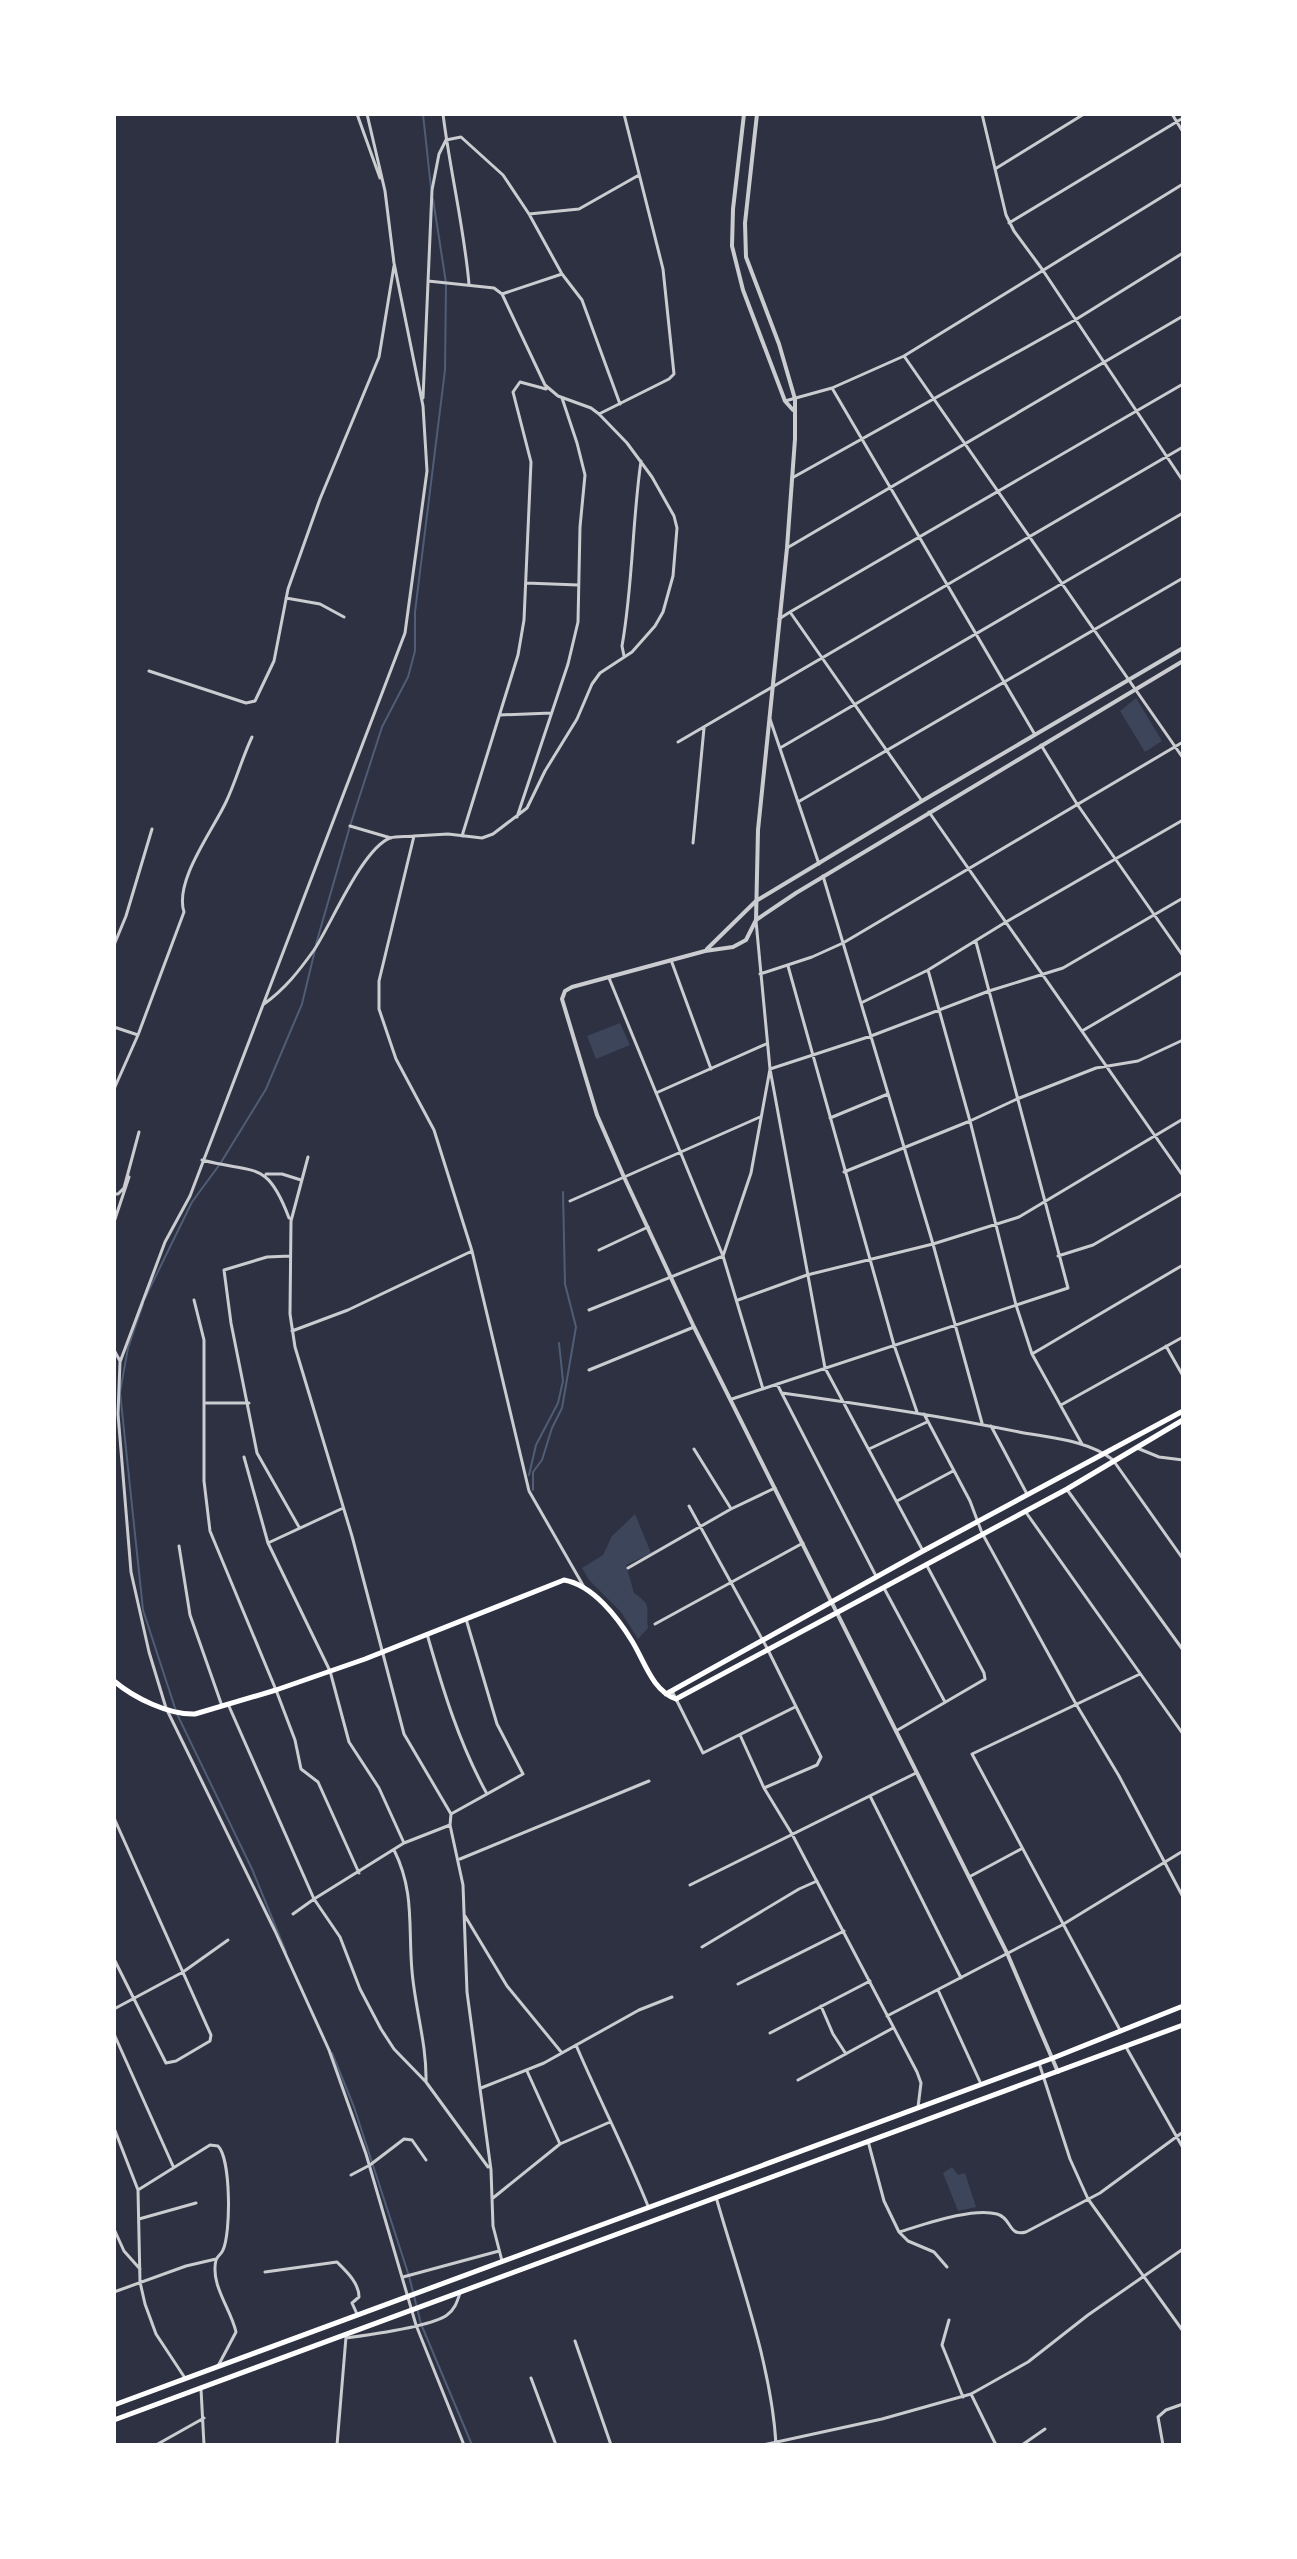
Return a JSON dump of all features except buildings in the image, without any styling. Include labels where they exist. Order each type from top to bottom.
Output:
[{"type":"main road","points":[[665,1695],[762,1639],[1183,1411]]},
{"type":"main road","points":[[114,1681],[140,1699],[185,1714],[276,1690],[383,1652],[557,1582],[571,1581],[584,1587],[620,1623],[658,1688],[676,1699],[1067,1489],[1183,1420]]},
{"type":"main road","points":[[114,2405],[1053,2058],[1183,2006]]},
{"type":"main road","points":[[114,2420],[1183,2026]]},
{"type":"street","points":[[357,114],[385,191]]},
{"type":"street","points":[[367,114],[385,191],[394,263],[423,406]]},
{"type":"street","points":[[443,114],[467,254],[469,285]]},
{"type":"street","points":[[599,414],[674,374],[663,269],[624,114]]},
{"type":"street","points":[[744,114],[732,228],[735,266],[785,401],[794,412]]},
{"type":"street","points":[[757,114],[745,223],[746,257],[779,344],[795,399],[787,548],[758,830],[756,920],[766,1044],[825,1368],[840,1402],[923,1551]]},
{"type":"street","points":[[982,114],[1009,223],[1183,481]]},
{"type":"street","points":[[994,169],[1084,114]]},
{"type":"street","points":[[1172,114],[1183,132]]},
{"type":"street","points":[[1009,223],[1183,118]]},
{"type":"street","points":[[446,140],[466,138],[503,175],[529,214],[562,274],[582,300],[620,404]]},
{"type":"street","points":[[446,140],[439,154],[432,190],[423,406],[427,471],[405,633],[190,1196],[176,1217],[120,1362],[118,1414],[131,1572],[149,1652],[166,1708],[275,1931],[329,2050],[370,2165],[416,2325],[464,2445]]},
{"type":"street","points":[[738,174],[751,177]]},
{"type":"street","points":[[529,214],[579,209],[639,175]]},
{"type":"street","points":[[785,401],[832,388],[904,356],[1183,184]]},
{"type":"street","points":[[792,478],[1075,320],[1183,253]]},
{"type":"street","points":[[149,671],[251,704],[255,701],[274,661],[286,598],[320,499],[379,357],[394,263]]},
{"type":"street","points":[[502,294],[562,274]]},
{"type":"street","points":[[428,281],[494,288],[502,294],[530,357],[549,390]]},
{"type":"street","points":[[787,548],[1183,316]]},
{"type":"street","points":[[904,356],[1183,758]]},
{"type":"street","points":[[350,826],[391,838],[448,834],[462,836],[487,836],[517,817],[531,803],[545,771],[577,719],[592,684],[600,673],[640,644],[663,612],[673,576],[678,534],[674,516],[641,461],[591,408],[549,390],[520,382],[513,392],[531,462],[526,583],[518,655],[462,836]]},
{"type":"street","points":[[779,619],[1183,384]]},
{"type":"street","points":[[832,388],[1035,735]]},
{"type":"street","points":[[517,817],[576,631],[585,475],[562,398]]},
{"type":"street","points":[[678,742],[1183,447]]},
{"type":"street","points":[[624,657],[622,646],[631,584],[641,461]]},
{"type":"street","points":[[780,748],[1183,513]]},
{"type":"street","points":[[798,802],[1183,578]]},
{"type":"street","points":[[526,583],[578,585]]},
{"type":"street","points":[[286,598],[320,604],[344,617]]},
{"type":"street","points":[[790,612],[922,801]]},
{"type":"street","points":[[705,951],[756,901],[1183,648]]},
{"type":"street","points":[[1058,2072],[1007,1953],[694,1327],[624,1177],[597,1115],[562,999],[565,991],[572,987],[705,951],[726,949],[743,942],[756,920],[823,876],[1183,661]]},
{"type":"street","points":[[500,715],[551,713]]},
{"type":"street","points":[[770,719],[819,864]]},
{"type":"street","points":[[693,843],[705,726]]},
{"type":"street","points":[[114,1089],[138,1035],[184,912],[181,902],[192,867],[227,801],[252,737]]},
{"type":"street","points":[[759,974],[788,966],[843,943],[1183,742]]},
{"type":"street","points":[[1041,745],[1077,804],[1183,956]]},
{"type":"street","points":[[929,812],[1183,1176]]},
{"type":"street","points":[[861,1002],[928,970],[1183,820]]},
{"type":"street","points":[[114,945],[152,829]]},
{"type":"street","points":[[414,836],[379,981],[378,1002],[396,1059],[434,1130],[472,1251],[529,1491],[584,1587]]},
{"type":"street","points":[[264,1004],[286,988],[315,948],[354,877],[378,848],[391,838]]},
{"type":"street","points":[[823,876],[933,1244],[982,1423]]},
{"type":"street","points":[[770,1069],[1075,962],[1183,898]]},
{"type":"street","points":[[732,1399],[1068,1288],[976,942]]},
{"type":"street","points":[[671,960],[711,1070]]},
{"type":"street","points":[[788,966],[894,1345],[917,1412]]},
{"type":"street","points":[[928,970],[1016,1305],[1032,1354],[1082,1444]]},
{"type":"street","points":[[1082,1031],[1183,972]]},
{"type":"street","points":[[609,978],[723,1256],[763,1389]]},
{"type":"street","points":[[114,1027],[138,1035]]},
{"type":"street","points":[[844,1172],[1017,1099],[1106,1066],[1127,1064],[1183,1040]]},
{"type":"street","points":[[656,1093],[766,1044]]},
{"type":"street","points":[[589,1310],[723,1256],[751,1173],[770,1069]]},
{"type":"street","points":[[830,1118],[888,1094]]},
{"type":"street","points":[[570,1201],[760,1117]]},
{"type":"street","points":[[738,1300],[807,1275],[933,1244],[1019,1217],[1183,1119]]},
{"type":"street","points":[[114,1194],[124,1188],[139,1132]]},
{"type":"street","points":[[308,1157],[291,1221],[291,1331],[352,1536],[404,1734],[451,1814],[450,1825],[459,1860],[467,1992],[491,2170],[493,2226],[502,2261]]},
{"type":"street","points":[[202,1160],[301,1180]]},
{"type":"street","points":[[266,1174],[280,1195],[291,1221]]},
{"type":"street","points":[[114,1222],[129,1177]]},
{"type":"street","points":[[1058,1256],[1093,1245],[1183,1193]]},
{"type":"street","points":[[599,1250],[648,1227]]},
{"type":"street","points":[[291,1331],[348,1310],[472,1251]]},
{"type":"street","points":[[292,1256],[267,1257],[224,1270],[231,1323],[257,1453],[299,1527]]},
{"type":"street","points":[[1032,1354],[1183,1265]]},
{"type":"street","points":[[194,1300],[204,1340],[204,1481],[210,1531],[276,1690],[295,1740],[302,1771],[318,1782],[359,1873]]},
{"type":"street","points":[[589,1370],[694,1327]]},
{"type":"street","points":[[1059,1406],[1183,1337]]},
{"type":"street","points":[[1166,1346],[1183,1376]]},
{"type":"street","points":[[114,1350],[120,1362]]},
{"type":"street","points":[[777,1384],[876,1577]]},
{"type":"street","points":[[782,1393],[982,1423],[1082,1444],[1113,1460],[1183,1559]]},
{"type":"street","points":[[204,1403],[249,1403]]},
{"type":"street","points":[[924,1414],[982,1533],[1119,1776],[1183,1897]]},
{"type":"street","points":[[868,1450],[927,1422]]},
{"type":"street","points":[[991,1426],[1028,1495]]},
{"type":"street","points":[[1135,1448],[1159,1457],[1183,1460]]},
{"type":"street","points":[[694,1449],[731,1509]]},
{"type":"street","points":[[244,1457],[268,1543],[330,1671],[349,1742],[379,1788],[404,1843]]},
{"type":"street","points":[[896,1501],[953,1471]]},
{"type":"street","points":[[628,1568],[731,1509],[775,1488]]},
{"type":"street","points":[[1067,1489],[1183,1650]]},
{"type":"street","points":[[689,1506],[767,1648],[821,1761],[764,1788]]},
{"type":"street","points":[[268,1543],[342,1508]]},
{"type":"street","points":[[1025,1511],[1183,1734]]},
{"type":"street","points":[[655,1624],[803,1543]]},
{"type":"street","points":[[179,1546],[190,1615],[225,1705],[314,1899],[340,1937],[360,1989],[394,2049],[426,2082],[491,2170]]},
{"type":"street","points":[[896,1731],[985,1679],[926,1564]]},
{"type":"street","points":[[883,1586],[945,1702]]},
{"type":"street","points":[[451,1814],[523,1774],[497,1724],[466,1619]]},
{"type":"street","points":[[427,1634],[455,1728],[487,1794]]},
{"type":"street","points":[[1121,2032],[972,1754],[1140,1674]]},
{"type":"street","points":[[672,1691],[703,1753],[796,1707]]},
{"type":"street","points":[[740,1735],[764,1788],[844,1931],[919,2078],[918,2107]]},
{"type":"street","points":[[690,1885],[916,1773]]},
{"type":"street","points":[[459,1860],[649,1781]]},
{"type":"street","points":[[870,1796],[961,1978]]},
{"type":"street","points":[[114,1818],[211,2038],[185,2057],[166,2063],[114,1959]]},
{"type":"street","points":[[293,1914],[404,1843],[450,1825]]},
{"type":"street","points":[[394,1849],[409,1890],[412,1971],[426,2059],[426,2082]]},
{"type":"street","points":[[969,1877],[1021,1849]]},
{"type":"street","points":[[887,2016],[1062,1925],[1183,1851]]},
{"type":"street","points":[[702,1947],[817,1881]]},
{"type":"street","points":[[463,1913],[507,1986],[562,2053]]},
{"type":"street","points":[[738,1984],[844,1931]]},
{"type":"street","points":[[114,2009],[183,1972],[228,1940]]},
{"type":"street","points":[[770,2033],[870,1981]]},
{"type":"street","points":[[938,1990],[981,2084]]},
{"type":"street","points":[[479,2088],[527,2071],[639,2010],[672,1997]]},
{"type":"street","points":[[821,2006],[846,2054]]},
{"type":"street","points":[[798,2080],[893,2028]]},
{"type":"street","points":[[114,2034],[173,2166]]},
{"type":"street","points":[[576,2045],[649,2207]]},
{"type":"street","points":[[1126,2047],[1183,2148]]},
{"type":"street","points":[[1039,2063],[1070,2159],[1088,2199],[1183,2331]]},
{"type":"street","points":[[527,2071],[560,2144]]},
{"type":"street","points":[[493,2198],[560,2144],[611,2121]]},
{"type":"street","points":[[114,2128],[138,2190],[140,2282],[145,2304],[156,2334],[185,2378]]},
{"type":"street","points":[[899,2232],[954,2215],[997,2214],[1018,2234],[1088,2199],[1183,2132]]},
{"type":"street","points":[[351,2175],[408,2138],[416,2143],[426,2160]]},
{"type":"street","points":[[868,2141],[884,2201],[899,2232],[908,2241],[934,2252],[947,2267]]},
{"type":"street","points":[[114,2292],[186,2266],[216,2259],[224,2249],[229,2177],[222,2149],[210,2145],[138,2190]]},
{"type":"street","points":[[716,2197],[760,2356],[776,2428],[776,2443]]},
{"type":"street","points":[[139,2219],[196,2203]]},
{"type":"street","points":[[114,2229],[124,2251],[140,2269]]},
{"type":"street","points":[[763,2445],[882,2419],[971,2394],[1028,2362],[1183,2249]]},
{"type":"street","points":[[403,2277],[499,2251]]},
{"type":"street","points":[[216,2259],[217,2281],[236,2332],[218,2366]]},
{"type":"street","points":[[265,2272],[337,2262],[359,2291],[359,2297],[352,2303],[357,2316]]},
{"type":"street","points":[[337,2445],[346,2336],[444,2318],[456,2305],[460,2293]]},
{"type":"street","points":[[949,2320],[942,2345],[963,2397]]},
{"type":"street","points":[[575,2341],[611,2445]]},
{"type":"street","points":[[531,2378],[556,2445]]},
{"type":"street","points":[[201,2387],[204,2445]]},
{"type":"street","points":[[971,2394],[996,2445]]},
{"type":"street","points":[[1163,2445],[1158,2417],[1166,2410],[1183,2404]]},
{"type":"street","points":[[156,2445],[204,2418]]},
{"type":"street","points":[[1022,2445],[1045,2429]]},
{"type":"street","points":[[803,2437],[806,2445]]},
{"type":"shaded area","points":[[1136,698],[1162,741],[1145,752],[1120,711]]},
{"type":"shaded area","points":[[620,1023],[630,1045],[596,1059],[587,1036]]},
{"type":"shaded area","points":[[635,1514],[651,1553],[626,1565],[634,1593],[647,1608],[648,1628],[638,1639],[621,1612],[589,1580],[582,1568],[603,1555],[612,1536]]},
{"type":"shaded area","points":[[952,2167],[958,2175],[965,2173],[976,2207],[958,2211],[943,2173]]},
{"type":"waterway","points":[[423,114],[431,188]]},
{"type":"waterway","points":[[316,944],[382,727],[408,677],[415,651],[415,612],[445,370],[446,283],[433,199]]},
{"type":"waterway","points":[[145,1298],[192,1202],[220,1164],[266,1089],[302,1004],[315,950]]},
{"type":"waterway","points":[[533,1490],[533,1472],[542,1460],[562,1408],[576,1327],[565,1284],[563,1192]]},
{"type":"waterway","points":[[143,1304],[128,1348],[120,1392],[143,1610],[175,1708]]},
{"type":"waterway","points":[[529,1475],[536,1445],[558,1403],[563,1381],[559,1343]]},
{"type":"waterway","points":[[177,1714],[252,1869],[286,1952]]},
{"type":"waterway","points":[[332,2053],[354,2107],[409,2276],[421,2324],[472,2445]]}]
